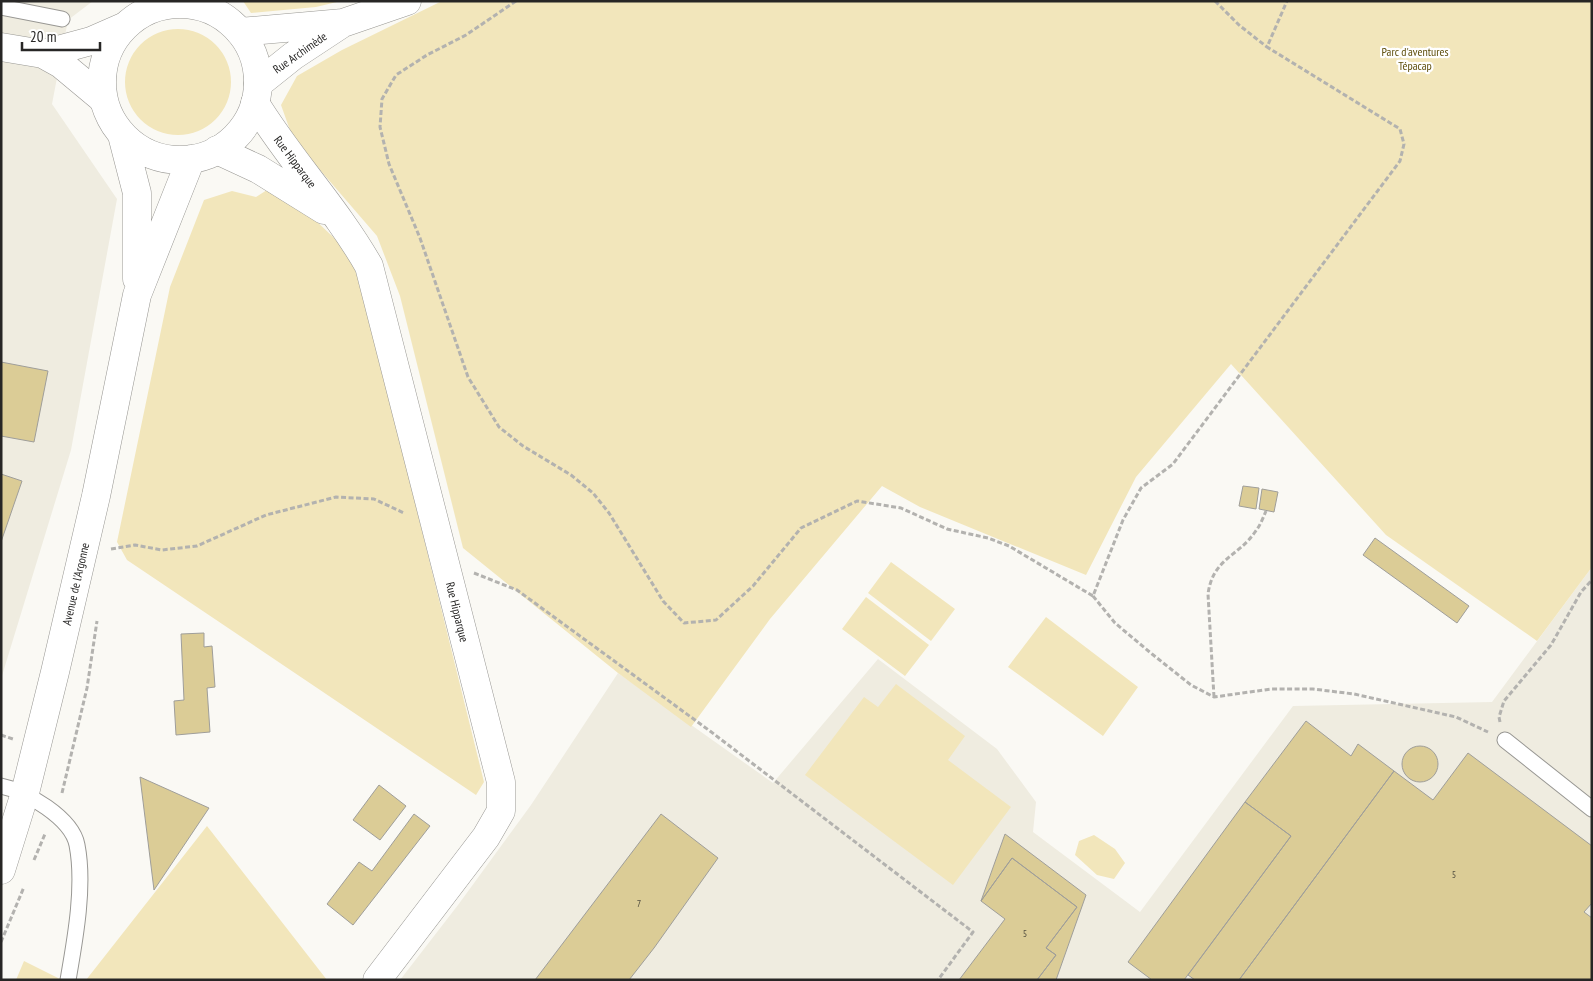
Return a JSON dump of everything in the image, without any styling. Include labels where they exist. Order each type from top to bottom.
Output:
[{"type":"street","name":"Rue Archimède","points":[[257,93],[293,56],[343,23],[407,1]]},
{"type":"street","points":[[44,54],[91,41],[139,13],[164,5],[186,3],[208,8],[230,17],[254,56],[257,93],[247,122],[234,138],[217,150],[192,159],[166,159],[142,151],[122,135],[108,115],[103,98],[103,67],[110,45],[139,13]]},
{"type":"street","name":"Rue Archimède","points":[[230,17],[343,23]]},
{"type":"street","points":[[1,47],[44,54],[61,64],[103,98]]},
{"type":"street","name":"Rue Hipparque","points":[[257,93],[279,142],[338,219],[369,266],[501,782],[501,811],[486,837],[377,980]]},
{"type":"street","name":"Avenue de l'Argonne","points":[[122,135],[137,193],[137,295]]},
{"type":"street","name":"Rue Hipparque","points":[[217,150],[258,170],[338,219]]},
{"type":"street","name":"Avenue de l'Argonne","points":[[1,870],[13,789],[96,496],[137,295],[192,159]]},
{"type":"lane","points":[[1,7],[62,19]]},
{"type":"lane","points":[[1505,740],[1592,809]]},
{"type":"lane","points":[[13,789],[54,813],[64,822],[77,844],[79,880],[68,980]]},
{"type":"path","points":[[516,1],[466,35],[427,55],[396,75],[382,100],[380,126],[389,164],[420,238],[468,376],[488,411],[499,426],[523,446],[570,475],[593,492],[610,513],[663,601],[684,623],[716,620],[753,586],[801,528],[857,501],[900,508],[947,529],[988,538],[1010,546],[1093,596],[1115,623],[1152,654],[1191,684],[1214,697],[1271,688],[1314,689],[1354,694],[1456,717],[1505,740]]},
{"type":"path","points":[[1093,596],[1123,520],[1141,488],[1173,464],[1400,161],[1404,144],[1400,129],[1267,47],[1239,25],[1215,1]]},
{"type":"path","points":[[1267,47],[1287,1]]},
{"type":"path","points":[[108,550],[135,545],[162,550],[197,546],[266,515],[336,497],[374,499],[406,514],[432,516]]},
{"type":"path","points":[[1214,697],[1209,584],[1212,574],[1255,532],[1266,511]]},
{"type":"path","points":[[447,573],[465,569],[517,590],[717,736],[973,932],[938,980]]},
{"type":"path","points":[[1505,740],[1499,717],[1504,700],[1551,645],[1581,592],[1592,580]]},
{"type":"path","points":[[31,869],[42,842]]},
{"type":"path","points":[[1,942],[27,878]]},
{"type":"shaded area","points":[[1,1],[93,1],[68,20],[52,104],[117,199],[71,450],[1,679]]},
{"type":"shaded area","points":[[1592,567],[1592,980],[400,980],[531,805],[618,673],[773,783],[878,659],[997,749],[1036,802],[1033,832],[1140,912],[1293,706],[1492,702]]},
{"type":"green space","points":[[243,1],[341,1],[316,7],[251,13]]},
{"type":"green space","name":"Parc d'aventures Tépacap","points":[[442,1],[1592,1],[1592,567],[1537,641],[1386,535],[1231,364],[1136,477],[1086,575],[920,507],[882,486],[770,619],[691,727],[618,673],[463,548],[400,296],[377,236],[308,156],[291,133],[281,105],[297,76],[342,50]]},
{"type":"green space","points":[[178,29],[198,33],[216,44],[227,62],[231,82],[227,102],[216,120],[198,131],[178,135],[158,131],[140,120],[129,102],[125,82],[129,62],[140,44],[158,33]]},
{"type":"green space","points":[[267,190],[314,219],[347,250],[362,288],[484,782],[476,795],[127,560],[117,542],[170,287],[204,200],[232,191],[256,197]]},
{"type":"green space","points":[[891,562],[955,609],[931,641],[868,593]]},
{"type":"green space","points":[[866,597],[929,645],[905,676],[842,629]]},
{"type":"green space","points":[[1046,617],[1138,687],[1103,736],[1008,667]]},
{"type":"green space","points":[[896,684],[965,736],[948,760],[1011,807],[953,885],[805,775],[864,697],[878,707]]},
{"type":"green space","points":[[207,826],[327,980],[86,980]]},
{"type":"green space","points":[[1094,835],[1115,849],[1125,863],[1114,879],[1097,875],[1075,855],[1079,841]]},
{"type":"green space","points":[[24,961],[62,980],[16,980]]},
{"type":"building","points":[[1,362],[48,371],[34,442],[1,436]]},
{"type":"building","points":[[1,474],[22,481],[1,542]]},
{"type":"building","points":[[1243,486],[1259,488],[1256,509],[1239,506]]},
{"type":"building","points":[[1262,489],[1278,492],[1274,512],[1259,509]]},
{"type":"building","points":[[1375,538],[1469,606],[1457,623],[1363,555]]},
{"type":"building","points":[[204,633],[204,647],[212,646],[215,687],[207,688],[210,732],[176,735],[174,701],[184,700],[181,634]]},
{"type":"building","points":[[1306,721],[1351,756],[1358,744],[1394,771],[1239,980],[1195,980],[1188,975],[1291,836],[1245,802]]},
{"type":"building","points":[[1420,746],[1433,751],[1438,764],[1433,777],[1420,782],[1407,777],[1402,764],[1407,751]]},
{"type":"building","points":[[1468,753],[1592,846],[1592,903],[1584,912],[1592,918],[1592,980],[1239,980],[1394,771],[1433,800]]},
{"type":"building","points":[[140,777],[209,808],[154,890]]},
{"type":"building","points":[[379,785],[406,806],[380,840],[353,820]]},
{"type":"building","points":[[1245,802],[1291,836],[1184,980],[1152,980],[1128,962]]},
{"type":"building","points":[[414,814],[430,826],[353,925],[327,904],[359,862],[372,871]]},
{"type":"building","points":[[661,814],[718,858],[654,948],[629,980],[535,980]]},
{"type":"building","points":[[1005,834],[1086,895],[1056,980],[1037,980],[1056,955],[1046,948],[1077,907],[1012,858],[981,901]]},
{"type":"building","points":[[1012,858],[1077,907],[1046,948],[1056,955],[1037,980],[959,980],[1005,919],[981,901]]}]
